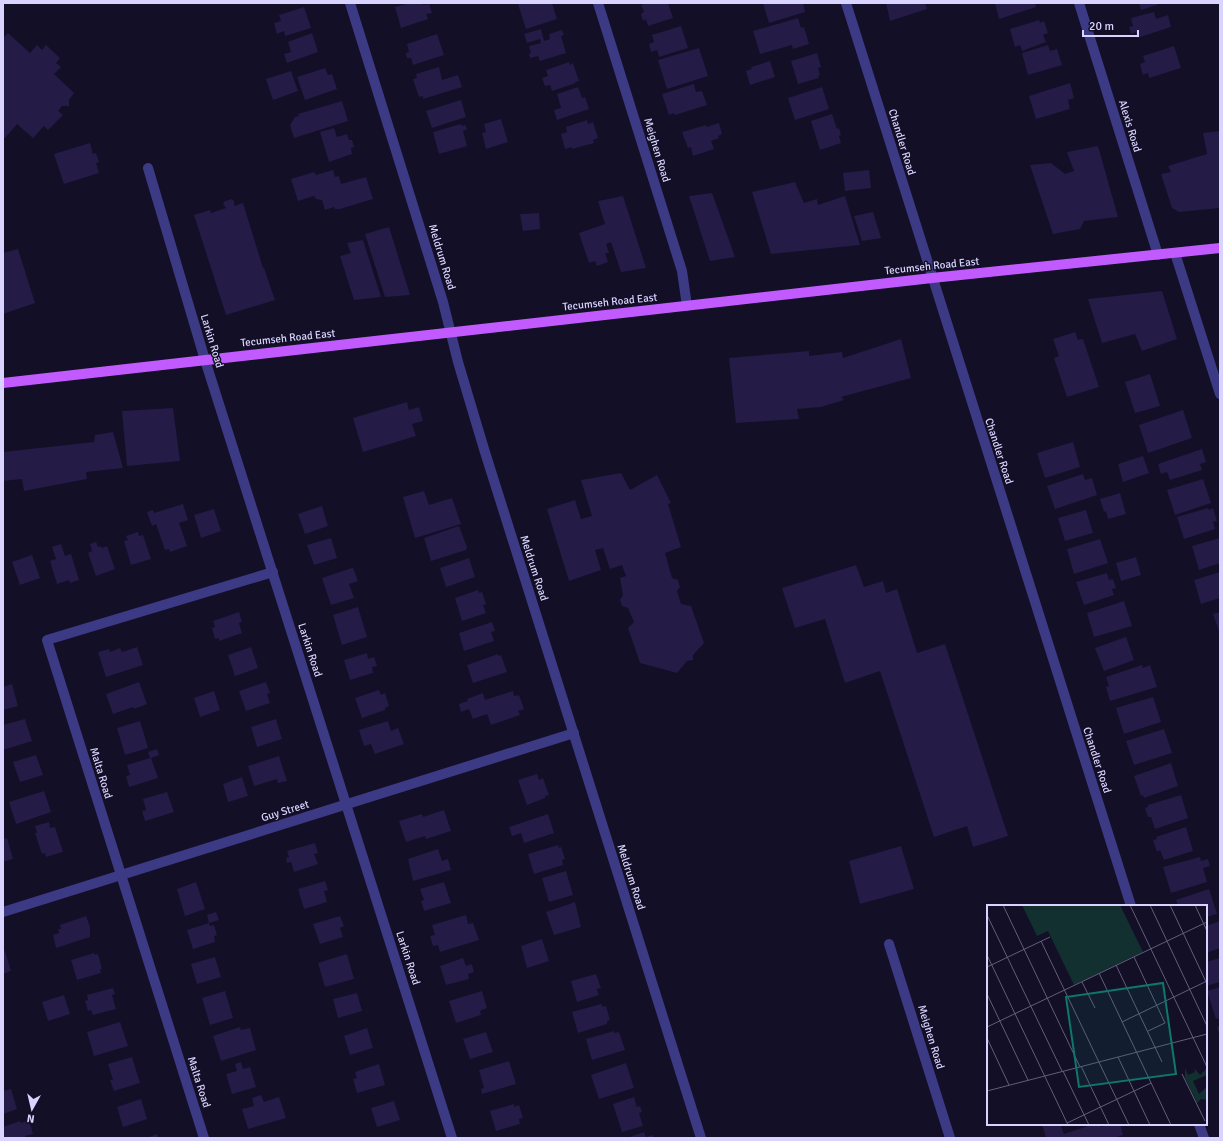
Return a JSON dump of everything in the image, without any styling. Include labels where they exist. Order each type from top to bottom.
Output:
[{"type":"main road","name":"Tecumseh Road East","points":[[3,383],[932,278],[1220,248]]},
{"type":"street","name":"Meldrum Road","points":[[350,3],[443,302],[450,332],[484,449],[701,1138]]},
{"type":"street","name":"Meighen Road","points":[[598,3],[682,271],[686,306]]},
{"type":"street","name":"Chandler Road","points":[[846,3],[1131,905]]},
{"type":"street","name":"Alexis Road","points":[[1079,3],[1158,255]]},
{"type":"street","name":"Larkin Road","points":[[148,168],[205,360],[452,1138]]},
{"type":"street","points":[[1176,253],[1220,394]]},
{"type":"street","name":"Malta Road","points":[[204,1138],[47,640],[273,572]]},
{"type":"street","name":"Guy Street","points":[[3,912],[574,733]]},
{"type":"street","name":"Meighen Road","points":[[889,944],[950,1138]]},
{"type":"street","points":[[1199,1125],[1204,1138]]},
{"type":"building","points":[[410,3],[423,3],[423,5],[429,4],[432,13],[426,14],[428,19],[401,28],[395,7]]},
{"type":"building","points":[[552,3],[557,19],[526,29],[518,4]]},
{"type":"building","points":[[646,3],[668,3],[673,18],[648,26],[646,19],[643,21],[641,14],[644,12],[641,5]]},
{"type":"building","points":[[763,3],[803,3],[805,12],[769,23]]},
{"type":"building","points":[[886,3],[925,3],[927,9],[890,21]]},
{"type":"building","points":[[995,3],[1035,3],[1036,7],[999,19]]},
{"type":"building","points":[[1139,3],[1157,3],[1157,5],[1141,10]]},
{"type":"building","points":[[304,7],[311,28],[285,36],[284,31],[277,34],[274,23],[281,21],[279,15]]},
{"type":"building","points":[[1154,12],[1156,19],[1168,15],[1171,27],[1137,38],[1136,32],[1131,34],[1129,27],[1133,26],[1131,18]]},
{"type":"building","points":[[798,18],[801,28],[804,27],[809,44],[793,49],[792,45],[760,54],[753,31]]},
{"type":"building","points":[[1039,20],[1040,23],[1044,21],[1048,33],[1043,35],[1046,42],[1022,51],[1020,45],[1015,47],[1010,29]]},
{"type":"building","points":[[681,26],[688,48],[659,57],[657,50],[651,52],[649,44],[654,42],[652,35]]},
{"type":"building","points":[[541,29],[544,41],[550,39],[549,34],[562,30],[564,35],[561,36],[566,53],[540,61],[538,56],[530,58],[529,54],[531,53],[529,46],[541,43],[540,39],[527,43],[524,34]]},
{"type":"building","points":[[8,33],[30,53],[37,45],[42,50],[46,45],[60,58],[56,63],[61,67],[54,74],[74,93],[69,100],[69,106],[62,106],[58,111],[63,115],[48,130],[44,126],[33,138],[17,124],[5,138],[3,136],[3,38]]},
{"type":"building","points":[[312,33],[318,52],[287,63],[284,54],[291,52],[288,42]]},
{"type":"building","points":[[437,34],[444,55],[413,65],[411,58],[407,58],[406,53],[409,52],[407,44]]},
{"type":"building","points":[[1048,45],[1050,51],[1057,49],[1062,65],[1028,75],[1022,53]]},
{"type":"building","points":[[1174,46],[1181,68],[1149,78],[1148,73],[1143,75],[1140,64],[1145,62],[1143,56]]},
{"type":"building","points":[[699,48],[708,76],[667,89],[658,60]]},
{"type":"building","points":[[817,53],[821,67],[818,68],[820,75],[818,76],[819,78],[798,84],[791,61]]},
{"type":"building","points":[[770,61],[775,77],[750,85],[746,71],[752,69],[751,67]]},
{"type":"building","points":[[569,62],[570,65],[573,63],[579,81],[552,91],[550,85],[545,86],[542,78],[548,76],[546,70]]},
{"type":"building","points":[[439,67],[442,80],[458,75],[462,87],[423,99],[423,96],[419,97],[413,79],[417,78],[416,74]]},
{"type":"building","points":[[325,68],[328,75],[332,74],[337,89],[305,100],[297,77]]},
{"type":"building","points":[[291,71],[298,91],[273,100],[266,79]]},
{"type":"building","points":[[1070,83],[1074,98],[1068,100],[1070,109],[1036,119],[1029,96]]},
{"type":"building","points":[[694,84],[696,92],[702,91],[707,105],[675,115],[674,113],[669,115],[662,94]]},
{"type":"building","points":[[578,87],[582,98],[585,97],[589,109],[557,120],[554,110],[561,108],[557,94]]},
{"type":"building","points":[[822,87],[829,109],[795,120],[788,98]]},
{"type":"building","points":[[461,100],[466,117],[432,128],[426,111]]},
{"type":"building","points":[[342,101],[348,121],[294,138],[290,125],[295,117],[299,116],[298,114]]},
{"type":"building","points":[[832,114],[837,129],[839,128],[841,143],[820,150],[811,121]]},
{"type":"building","points":[[501,119],[508,142],[486,149],[482,133],[486,132],[484,124]]},
{"type":"building","points":[[587,120],[588,124],[593,122],[598,138],[593,140],[594,143],[572,149],[572,147],[565,149],[561,134],[567,132],[566,127]]},
{"type":"building","points":[[719,123],[722,134],[718,136],[719,138],[711,141],[714,149],[693,156],[691,147],[688,148],[682,132]]},
{"type":"building","points":[[461,124],[462,126],[465,125],[467,129],[463,131],[467,146],[439,154],[433,132]]},
{"type":"building","points":[[334,128],[337,137],[347,134],[349,140],[352,140],[354,147],[351,148],[352,154],[329,162],[320,132]]},
{"type":"building","points":[[1220,131],[1220,208],[1179,212],[1172,208],[1161,174],[1171,172],[1168,166],[1207,154],[1203,133]]},
{"type":"building","points":[[90,143],[93,154],[96,153],[99,162],[96,163],[99,173],[64,184],[54,154]]},
{"type":"building","points":[[1098,146],[1118,217],[1084,221],[1080,229],[1053,234],[1030,165],[1051,163],[1065,174],[1074,171],[1067,152]]},
{"type":"building","points":[[333,170],[335,177],[339,176],[341,184],[366,177],[373,199],[340,209],[335,209],[334,207],[325,210],[322,200],[316,199],[314,196],[298,201],[291,179],[314,172],[316,175]]},
{"type":"building","points":[[869,170],[871,188],[845,191],[843,173]]},
{"type":"building","points":[[795,182],[804,203],[817,199],[818,205],[845,196],[860,245],[771,254],[752,192]]},
{"type":"building","points":[[712,193],[735,257],[710,261],[689,196]]},
{"type":"building","points":[[623,196],[646,268],[621,272],[611,242],[606,244],[609,253],[605,253],[608,262],[597,266],[595,261],[589,263],[579,233],[605,224],[598,201]]},
{"type":"building","points":[[232,199],[234,201],[234,206],[243,203],[263,268],[275,300],[226,315],[194,215],[210,210],[211,213],[226,208],[223,204],[225,201]]},
{"type":"building","points":[[873,212],[881,238],[862,241],[854,216]]},
{"type":"building","points":[[539,213],[540,229],[523,231],[520,214]]},
{"type":"building","points":[[389,227],[410,295],[385,297],[365,234]]},
{"type":"building","points":[[363,240],[381,297],[354,300],[340,256],[351,253],[347,243]]},
{"type":"building","points":[[18,249],[35,303],[3,314],[3,253]]},
{"type":"building","points":[[1162,291],[1177,339],[1142,351],[1135,334],[1102,343],[1088,299]]},
{"type":"building","points":[[1075,332],[1078,340],[1083,339],[1099,387],[1067,397],[1054,358],[1059,356],[1053,339]]},
{"type":"building","points":[[901,339],[911,378],[841,397],[844,400],[821,407],[797,409],[799,419],[736,423],[729,358],[809,351],[809,356],[842,352],[843,358]]},
{"type":"building","points":[[1150,374],[1160,406],[1135,413],[1125,382]]},
{"type":"building","points":[[407,402],[409,410],[419,407],[423,421],[412,424],[416,436],[363,452],[353,418]]},
{"type":"building","points":[[173,408],[180,461],[127,466],[122,411]]},
{"type":"building","points":[[1183,410],[1192,438],[1148,453],[1139,425]]},
{"type":"building","points":[[113,432],[123,468],[86,472],[87,479],[24,491],[22,479],[3,481],[3,452],[94,442],[95,435]]},
{"type":"building","points":[[1073,442],[1080,467],[1045,478],[1037,453]]},
{"type":"building","points":[[1202,449],[1206,462],[1200,464],[1202,470],[1170,480],[1167,472],[1161,474],[1158,464]]},
{"type":"building","points":[[1143,456],[1149,473],[1123,482],[1118,464]]},
{"type":"building","points":[[621,473],[630,490],[657,475],[671,503],[668,504],[681,547],[665,553],[672,578],[678,580],[680,587],[677,591],[681,604],[691,606],[704,643],[693,655],[693,660],[687,661],[677,673],[640,663],[628,628],[634,622],[628,608],[622,606],[620,600],[623,595],[620,578],[626,576],[622,565],[610,569],[603,548],[595,550],[601,570],[569,581],[547,509],[575,500],[581,519],[592,516],[581,480]]},
{"type":"building","points":[[1083,474],[1085,480],[1092,478],[1097,495],[1055,509],[1047,486]]},
{"type":"building","points":[[1203,479],[1211,503],[1175,515],[1167,490]]},
{"type":"building","points":[[424,491],[429,505],[452,498],[461,524],[415,538],[403,497]]},
{"type":"building","points":[[1120,493],[1126,514],[1108,519],[1100,499]]},
{"type":"building","points":[[183,504],[188,520],[179,523],[187,546],[170,552],[169,549],[165,550],[156,524],[152,526],[147,512],[153,510],[154,513]]},
{"type":"building","points":[[322,506],[328,526],[305,534],[298,514]]},
{"type":"building","points":[[1208,508],[1209,510],[1213,508],[1217,521],[1213,522],[1215,529],[1184,539],[1177,517]]},
{"type":"building","points":[[214,509],[221,531],[201,538],[194,515]]},
{"type":"building","points":[[1086,510],[1093,533],[1065,541],[1058,518]]},
{"type":"building","points":[[459,526],[467,547],[466,550],[431,561],[424,538]]},
{"type":"building","points":[[138,532],[139,536],[143,535],[151,559],[131,565],[124,541],[128,540],[126,536]]},
{"type":"building","points":[[331,538],[337,558],[314,565],[307,545]]},
{"type":"building","points":[[1220,538],[1220,563],[1199,570],[1192,546]]},
{"type":"building","points":[[1100,539],[1108,563],[1074,574],[1067,549]]},
{"type":"building","points":[[96,542],[98,547],[101,546],[102,548],[107,546],[115,569],[96,576],[88,553],[92,551],[90,544]]},
{"type":"building","points":[[61,544],[65,556],[71,554],[79,580],[70,583],[69,580],[57,584],[50,561],[56,559],[52,547]]},
{"type":"building","points":[[32,555],[40,578],[20,585],[12,562]]},
{"type":"building","points":[[1136,557],[1141,575],[1121,581],[1116,563]]},
{"type":"building","points":[[469,558],[475,577],[446,587],[440,568]]},
{"type":"building","points":[[856,565],[864,587],[883,581],[886,593],[897,589],[917,653],[945,644],[1008,836],[973,847],[967,826],[934,837],[880,671],[845,683],[825,619],[795,628],[782,588]]},
{"type":"building","points":[[352,568],[358,581],[349,584],[354,598],[331,605],[322,578]]},
{"type":"building","points":[[1220,572],[1220,598],[1201,604],[1194,580]]},
{"type":"building","points":[[1107,573],[1109,580],[1113,579],[1116,588],[1112,589],[1114,595],[1084,605],[1076,582]]},
{"type":"building","points":[[478,590],[479,593],[482,592],[486,604],[483,605],[486,613],[462,621],[455,598]]},
{"type":"building","points":[[1124,601],[1132,626],[1094,637],[1087,613]]},
{"type":"building","points":[[358,607],[367,637],[342,645],[333,615]]},
{"type":"building","points":[[239,612],[242,622],[239,623],[242,633],[219,641],[219,638],[215,639],[212,628],[215,627],[213,621]]},
{"type":"building","points":[[1220,612],[1220,634],[1213,614]]},
{"type":"building","points":[[492,622],[495,631],[491,632],[494,641],[464,651],[459,633]]},
{"type":"building","points":[[1126,637],[1134,660],[1104,671],[1095,648]]},
{"type":"building","points":[[137,647],[143,665],[106,677],[98,652],[109,649],[110,652],[120,648],[122,652]]},
{"type":"building","points":[[251,647],[258,668],[235,676],[228,655]]},
{"type":"building","points":[[367,653],[368,659],[374,657],[377,666],[372,667],[373,673],[350,680],[344,660]]},
{"type":"building","points":[[498,654],[498,656],[501,655],[507,672],[473,683],[467,665]]},
{"type":"building","points":[[1142,665],[1143,668],[1150,665],[1157,687],[1110,701],[1106,687],[1109,686],[1106,677]]},
{"type":"building","points":[[139,682],[147,704],[113,714],[106,694]]},
{"type":"building","points":[[266,682],[270,693],[267,694],[270,703],[246,711],[239,691]]},
{"type":"building","points":[[12,684],[18,706],[3,710],[3,687]]},
{"type":"building","points":[[379,690],[381,695],[385,693],[389,706],[385,708],[385,710],[362,718],[355,698]]},
{"type":"building","points":[[214,691],[220,710],[200,717],[194,698]]},
{"type":"building","points":[[513,691],[514,696],[519,695],[524,709],[518,711],[520,715],[491,725],[487,714],[473,719],[469,709],[461,712],[459,704],[468,701],[467,699],[483,693],[485,700]]},
{"type":"building","points":[[1153,697],[1161,722],[1124,734],[1116,708]]},
{"type":"building","points":[[25,719],[32,741],[3,750],[3,725]]},
{"type":"building","points":[[276,719],[282,739],[257,747],[251,727]]},
{"type":"building","points":[[140,721],[148,748],[125,755],[117,728]]},
{"type":"building","points":[[388,721],[391,731],[398,728],[404,744],[375,754],[371,744],[364,746],[359,730]]},
{"type":"building","points":[[1164,729],[1172,753],[1134,765],[1126,741]]},
{"type":"building","points":[[157,749],[159,755],[151,758],[158,778],[129,787],[126,776],[130,775],[127,765],[150,758],[148,752]]},
{"type":"building","points":[[36,755],[43,775],[20,782],[13,762]]},
{"type":"building","points":[[279,756],[287,781],[278,783],[277,779],[254,786],[248,766]]},
{"type":"building","points":[[1171,763],[1178,786],[1144,798],[1143,795],[1141,796],[1134,776]]},
{"type":"building","points":[[537,774],[539,780],[543,778],[549,795],[527,805],[518,780]]},
{"type":"building","points":[[242,777],[248,796],[228,802],[223,784]]},
{"type":"building","points":[[44,791],[51,812],[16,824],[9,802]]},
{"type":"building","points":[[167,792],[174,812],[145,821],[142,811],[146,810],[143,799]]},
{"type":"building","points":[[1181,795],[1188,818],[1155,829],[1151,817],[1148,817],[1145,808],[1148,807],[1148,805]]},
{"type":"building","points":[[444,810],[451,831],[426,839],[425,836],[406,842],[399,821],[422,814],[423,817]]},
{"type":"building","points":[[548,814],[554,833],[524,843],[521,833],[512,836],[509,827]]},
{"type":"building","points":[[49,822],[50,828],[55,827],[63,852],[46,857],[45,853],[42,854],[35,833],[37,833],[35,826]]},
{"type":"building","points":[[1186,827],[1193,851],[1164,860],[1160,850],[1157,852],[1153,840],[1157,839],[1156,837]]},
{"type":"building","points":[[7,838],[13,859],[3,862],[3,839]]},
{"type":"building","points":[[315,843],[318,853],[314,854],[318,864],[294,872],[291,862],[287,863],[286,858],[289,857],[287,851]]},
{"type":"building","points":[[558,845],[559,848],[561,847],[565,859],[562,860],[563,865],[534,874],[528,854]]},
{"type":"building","points":[[901,846],[914,889],[860,904],[849,861]]},
{"type":"building","points":[[438,849],[442,861],[448,859],[451,870],[413,881],[408,859]]},
{"type":"building","points":[[1200,857],[1201,861],[1208,859],[1210,866],[1203,868],[1207,882],[1171,893],[1163,867]]},
{"type":"building","points":[[566,871],[573,895],[549,902],[542,878]]},
{"type":"building","points":[[325,881],[328,890],[324,891],[327,902],[304,909],[298,889]]},
{"type":"building","points":[[196,882],[205,909],[185,916],[177,889]]},
{"type":"building","points":[[444,882],[451,903],[424,911],[421,901],[424,900],[420,889]]},
{"type":"building","points":[[1209,889],[1217,914],[1207,917],[1207,905],[1178,905],[1176,900]]},
{"type":"building","points":[[575,902],[581,927],[554,935],[546,912]]},
{"type":"building","points":[[216,912],[219,920],[209,923],[207,915]]},
{"type":"building","points":[[466,915],[468,924],[473,923],[479,940],[440,952],[438,945],[433,946],[430,936],[435,935],[432,925]]},
{"type":"building","points":[[86,916],[90,927],[90,937],[56,948],[53,935],[59,933],[58,929],[61,929],[60,925]]},
{"type":"building","points":[[340,916],[344,926],[340,928],[343,937],[320,944],[313,924]]},
{"type":"building","points":[[1220,921],[1220,948],[1207,953],[1207,926]]},
{"type":"building","points":[[209,923],[210,926],[214,925],[217,935],[214,936],[215,942],[193,949],[187,930]]},
{"type":"building","points":[[542,939],[549,961],[527,968],[521,946]]},
{"type":"building","points":[[5,951],[11,971],[3,974],[3,952]]},
{"type":"building","points":[[94,953],[95,955],[98,954],[102,969],[100,969],[101,973],[77,980],[71,960]]},
{"type":"building","points":[[347,954],[354,979],[325,987],[318,963]]},
{"type":"building","points":[[215,957],[221,977],[197,984],[191,964]]},
{"type":"building","points":[[463,958],[466,966],[472,964],[474,972],[468,974],[469,979],[446,985],[440,966]]},
{"type":"building","points":[[1220,958],[1220,982],[1207,986],[1207,962]]},
{"type":"building","points":[[596,974],[601,988],[597,989],[599,995],[577,1002],[571,981]]},
{"type":"building","points":[[1220,987],[1220,1018],[1216,1019],[1207,991]]},
{"type":"building","points":[[113,988],[115,994],[112,995],[116,1009],[93,1015],[91,1010],[88,1011],[85,1001],[88,1000],[87,995]]},
{"type":"building","points":[[225,991],[233,1018],[210,1025],[202,998]]},
{"type":"building","points":[[482,991],[487,1008],[480,1011],[481,1015],[456,1023],[449,1001]]},
{"type":"building","points":[[357,993],[362,1011],[338,1018],[333,999]]},
{"type":"building","points":[[64,995],[70,1014],[48,1021],[42,1002]]},
{"type":"building","points":[[601,1004],[603,1007],[606,1006],[610,1020],[607,1021],[607,1024],[578,1033],[572,1012]]},
{"type":"building","points":[[120,1022],[128,1046],[94,1056],[87,1032]]},
{"type":"building","points":[[1220,1026],[1220,1037],[1217,1027]]},
{"type":"building","points":[[240,1027],[241,1030],[250,1028],[256,1050],[221,1061],[213,1036]]},
{"type":"building","points":[[367,1028],[373,1048],[350,1055],[344,1036]]},
{"type":"building","points":[[614,1031],[614,1033],[619,1032],[625,1050],[592,1060],[586,1039]]},
{"type":"building","points":[[486,1032],[493,1052],[470,1059],[463,1039]]},
{"type":"building","points":[[132,1057],[140,1083],[114,1091],[110,1080],[113,1080],[108,1064]]},
{"type":"building","points":[[509,1061],[516,1084],[482,1094],[481,1089],[484,1088],[479,1070]]},
{"type":"building","points":[[241,1062],[243,1069],[250,1067],[256,1087],[232,1094],[226,1074],[237,1071],[235,1064]]},
{"type":"building","points":[[626,1063],[634,1088],[599,1099],[591,1075]]},
{"type":"building","points":[[379,1064],[385,1085],[357,1093],[353,1079],[357,1078],[355,1072]]},
{"type":"building","points":[[11,1089],[17,1109],[3,1114],[3,1091]]},
{"type":"building","points":[[261,1095],[264,1102],[279,1097],[286,1118],[248,1129],[242,1109],[254,1106],[252,1098]]},
{"type":"building","points":[[634,1097],[637,1107],[640,1106],[642,1112],[639,1113],[643,1126],[622,1132],[613,1104]]},
{"type":"building","points":[[141,1099],[147,1119],[123,1127],[117,1107]]},
{"type":"building","points":[[394,1101],[400,1120],[377,1127],[371,1108]]},
{"type":"building","points":[[514,1104],[514,1107],[519,1105],[523,1118],[519,1119],[520,1124],[496,1131],[490,1111]]},
{"type":"building","points":[[29,1120],[33,1134],[25,1136],[25,1138],[3,1138],[3,1127],[20,1121],[21,1123]]},
{"type":"building","points":[[1042,1125],[1060,1125],[1064,1134],[1091,1125],[1100,1125],[1101,1127],[1108,1125],[1120,1125],[1123,1135],[1114,1138],[1046,1138]]},
{"type":"building","points":[[644,1132],[646,1137],[653,1135],[654,1138],[627,1138]]},
{"type":"building","points":[[157,1134],[158,1138],[147,1138]]}]
